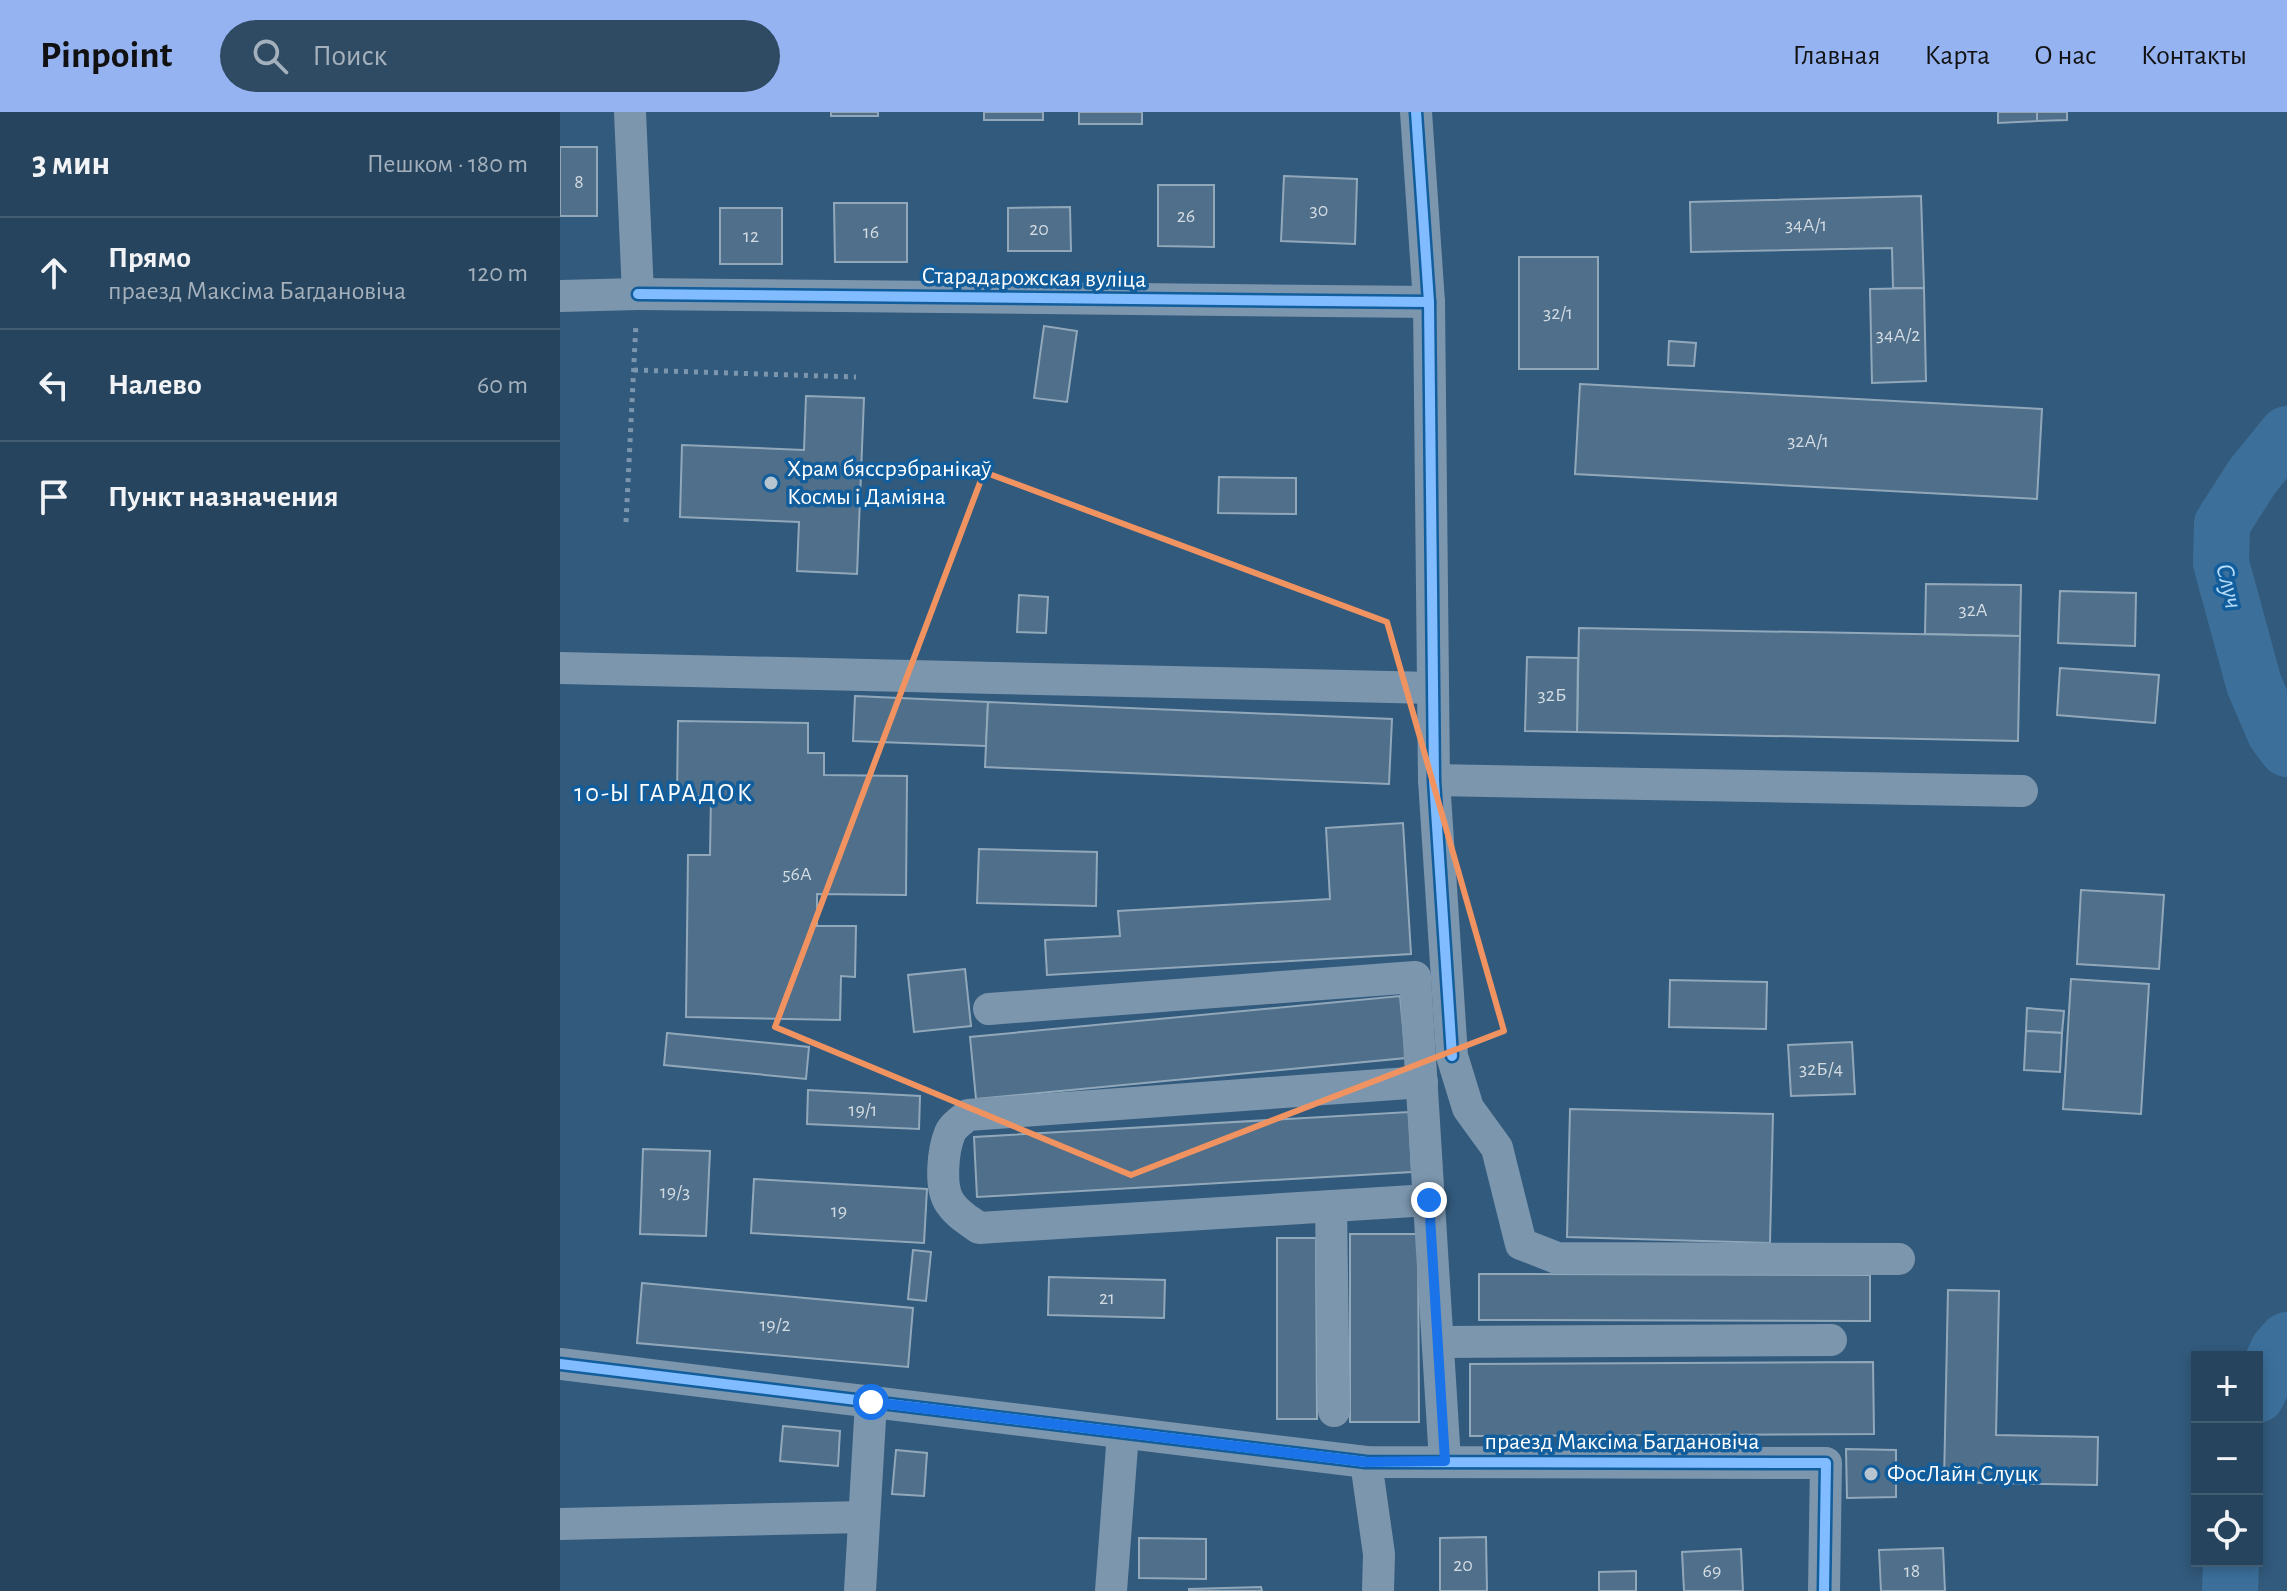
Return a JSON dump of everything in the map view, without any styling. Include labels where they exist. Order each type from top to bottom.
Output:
[{"type":"street","points":[[630,112],[638,294]]},
{"type":"street","points":[[1416,112],[1429,302],[1434,780],[1452,1056],[1468,1108],[1497,1148],[1521,1244],[1557,1258],[1899,1259]]},
{"type":"street","name":"Старадарожская вуліца","points":[[560,296],[638,294],[1429,302]]},
{"type":"street","points":[[560,668],[1433,688]]},
{"type":"street","points":[[1434,780],[2022,791]]},
{"type":"street","points":[[989,1009],[1415,977],[1445,1461]]},
{"type":"street","points":[[1422,1082],[968,1115],[951,1130],[944,1158],[947,1200],[960,1215],[979,1228],[1429,1200]]},
{"type":"street","points":[[1331,1206],[1334,1411]]},
{"type":"street","points":[[1438,1342],[1831,1340]]},
{"type":"street","name":"праезд Максіма Багдановіча","points":[[560,1364],[1366,1462],[1826,1463],[1824,1591]]},
{"type":"street","points":[[860,1591],[871,1402]]},
{"type":"street","points":[[1111,1591],[1123,1433]]},
{"type":"street","points":[[1366,1462],[1379,1554],[1378,1591]]},
{"type":"street","points":[[560,1524],[864,1517]]},
{"type":"path","points":[[626,522],[638,294]]},
{"type":"path","points":[[634,370],[856,377]]},
{"type":"highlighted area","points":[[984,472],[1387,622],[1504,1031],[1131,1175],[775,1027]]},
{"type":"building","points":[[831,112],[878,112],[878,116],[831,116]]},
{"type":"building","points":[[984,112],[1043,112],[1043,120],[984,120]]},
{"type":"building","points":[[1079,112],[1142,112],[1142,124],[1079,124]]},
{"type":"building","points":[[1998,112],[2037,112],[2037,121],[1998,123]]},
{"type":"building","points":[[2037,112],[2067,112],[2067,120],[2037,121]]},
{"type":"building","points":[[560,147],[597,147],[597,216],[560,216]]},
{"type":"building","points":[[1284,176],[1357,179],[1355,244],[1281,241]]},
{"type":"building","points":[[1158,185],[1214,185],[1214,247],[1158,246]]},
{"type":"building","points":[[1921,196],[1924,288],[1893,288],[1892,248],[1691,252],[1690,202]]},
{"type":"building","points":[[834,203],[907,203],[907,262],[835,262]]},
{"type":"building","points":[[1070,207],[1071,251],[1008,251],[1008,208]]},
{"type":"building","points":[[720,208],[782,208],[782,264],[720,264]]},
{"type":"building","points":[[1519,257],[1598,257],[1598,369],[1519,369]]},
{"type":"building","points":[[1924,288],[1926,381],[1872,383],[1870,289]]},
{"type":"building","points":[[1044,326],[1077,331],[1067,402],[1034,398]]},
{"type":"building","points":[[1669,341],[1696,343],[1694,366],[1668,365]]},
{"type":"building","points":[[1580,384],[2042,409],[2037,499],[1575,474]]},
{"type":"building","name":"Храм бяссрэбранікаў Космы і Даміяна","points":[[806,396],[864,398],[857,574],[797,571],[799,522],[680,517],[682,445],[804,450]]},
{"type":"building","points":[[1219,477],[1296,478],[1296,514],[1218,513]]},
{"type":"building","points":[[1926,584],[2021,585],[2020,636],[1925,634]]},
{"type":"building","points":[[2060,591],[2136,593],[2135,646],[2058,643]]},
{"type":"building","points":[[1019,595],[1048,597],[1046,633],[1017,632]]},
{"type":"building","points":[[1579,628],[2020,636],[2018,741],[1577,732]]},
{"type":"building","points":[[1527,657],[1578,658],[1577,732],[1525,731]]},
{"type":"building","points":[[2060,668],[2159,675],[2155,723],[2057,715]]},
{"type":"building","points":[[855,696],[988,702],[986,746],[853,741]]},
{"type":"building","points":[[988,702],[1392,719],[1389,784],[985,767]]},
{"type":"building","points":[[678,721],[808,723],[808,753],[824,753],[824,775],[907,776],[906,895],[817,894],[817,926],[856,926],[855,977],[841,976],[840,1020],[686,1017],[688,855],[710,855],[711,796],[677,796]]},
{"type":"building","points":[[1403,823],[1411,954],[1047,975],[1045,940],[1120,936],[1118,911],[1330,899],[1326,828]]},
{"type":"building","points":[[979,849],[1097,852],[1096,906],[977,903]]},
{"type":"building","points":[[2081,890],[2164,895],[2159,969],[2077,964]]},
{"type":"building","points":[[965,969],[971,1026],[914,1032],[908,975]]},
{"type":"building","points":[[2071,979],[2149,984],[2141,1114],[2063,1109]]},
{"type":"building","points":[[1670,980],[1767,982],[1766,1029],[1669,1027]]},
{"type":"building","points":[[1400,996],[1406,1058],[976,1099],[970,1037]]},
{"type":"building","points":[[2027,1008],[2064,1011],[2062,1033],[2026,1031]]},
{"type":"building","points":[[2026,1031],[2062,1033],[2060,1072],[2024,1070]]},
{"type":"building","points":[[667,1033],[809,1047],[806,1079],[664,1065]]},
{"type":"building","points":[[1852,1042],[1855,1094],[1791,1096],[1788,1045]]},
{"type":"building","points":[[808,1090],[920,1096],[919,1129],[807,1124]]},
{"type":"building","points":[[1570,1109],[1773,1114],[1770,1243],[1567,1237]]},
{"type":"building","points":[[1409,1112],[1412,1172],[977,1197],[974,1137]]},
{"type":"building","points":[[643,1149],[710,1151],[706,1236],[640,1234]]},
{"type":"building","points":[[754,1179],[927,1189],[924,1243],[751,1233]]},
{"type":"building","points":[[1350,1234],[1418,1234],[1419,1422],[1350,1422]]},
{"type":"building","points":[[1277,1238],[1316,1238],[1317,1419],[1277,1419]]},
{"type":"building","points":[[913,1250],[931,1252],[926,1301],[908,1299]]},
{"type":"building","points":[[1479,1274],[1870,1275],[1870,1321],[1479,1320]]},
{"type":"building","points":[[1049,1277],[1165,1280],[1164,1318],[1048,1315]]},
{"type":"building","points":[[642,1283],[913,1308],[908,1367],[637,1343]]},
{"type":"building","points":[[1948,1290],[1999,1291],[1996,1435],[2098,1437],[2097,1485],[1944,1482]]},
{"type":"building","points":[[1873,1362],[1874,1434],[1470,1436],[1470,1364]]},
{"type":"building","points":[[783,1426],[840,1431],[838,1466],[780,1461]]},
{"type":"building","name":"ФосЛайн Слуцк","points":[[1846,1449],[1896,1450],[1896,1497],[1847,1498]]},
{"type":"building","points":[[896,1450],[927,1453],[924,1496],[892,1494]]},
{"type":"building","points":[[1486,1537],[1487,1591],[1440,1591],[1440,1538]]},
{"type":"building","points":[[1139,1538],[1206,1539],[1206,1579],[1139,1578]]},
{"type":"building","points":[[1943,1548],[1945,1591],[1881,1591],[1879,1550]]},
{"type":"building","points":[[1741,1549],[1743,1591],[1684,1591],[1682,1552]]},
{"type":"building","points":[[1636,1571],[1636,1591],[1599,1591],[1599,1572]]},
{"type":"building","points":[[1261,1587],[1262,1591],[1189,1591],[1189,1589]]},
{"type":"waterway","name":"Случ","points":[[2287,434],[2252,477],[2222,524],[2221,563],[2254,684],[2275,733],[2287,749]]},
{"type":"waterway","name":"Случ","points":[[2263,1382],[2278,1350],[2287,1340]]},
{"type":"waterway","name":"Случ","points":[[2230,1591],[2231,1567]]},
{"type":"cycle path","points":[[1416,112],[1429,302],[1434,780],[1452,1056]]},
{"type":"cycle path","points":[[638,294],[1429,302]]},
{"type":"cycle path","points":[[560,1364],[1366,1462],[1826,1463],[1824,1591]]},
{"type":"place","name":"Храм бяссрэбранікаў Космы і Даміяна","points":[[771,483]]},
{"type":"place","name":"ФосЛайн Слуцк","points":[[1871,1474]]},
{"type":"district","name":"10-Ы ГАРАДОК","points":[[664,793]]},
{"type":"route","points":[[871,1402],[1366,1462],[1445,1461],[1429,1200]]}]
